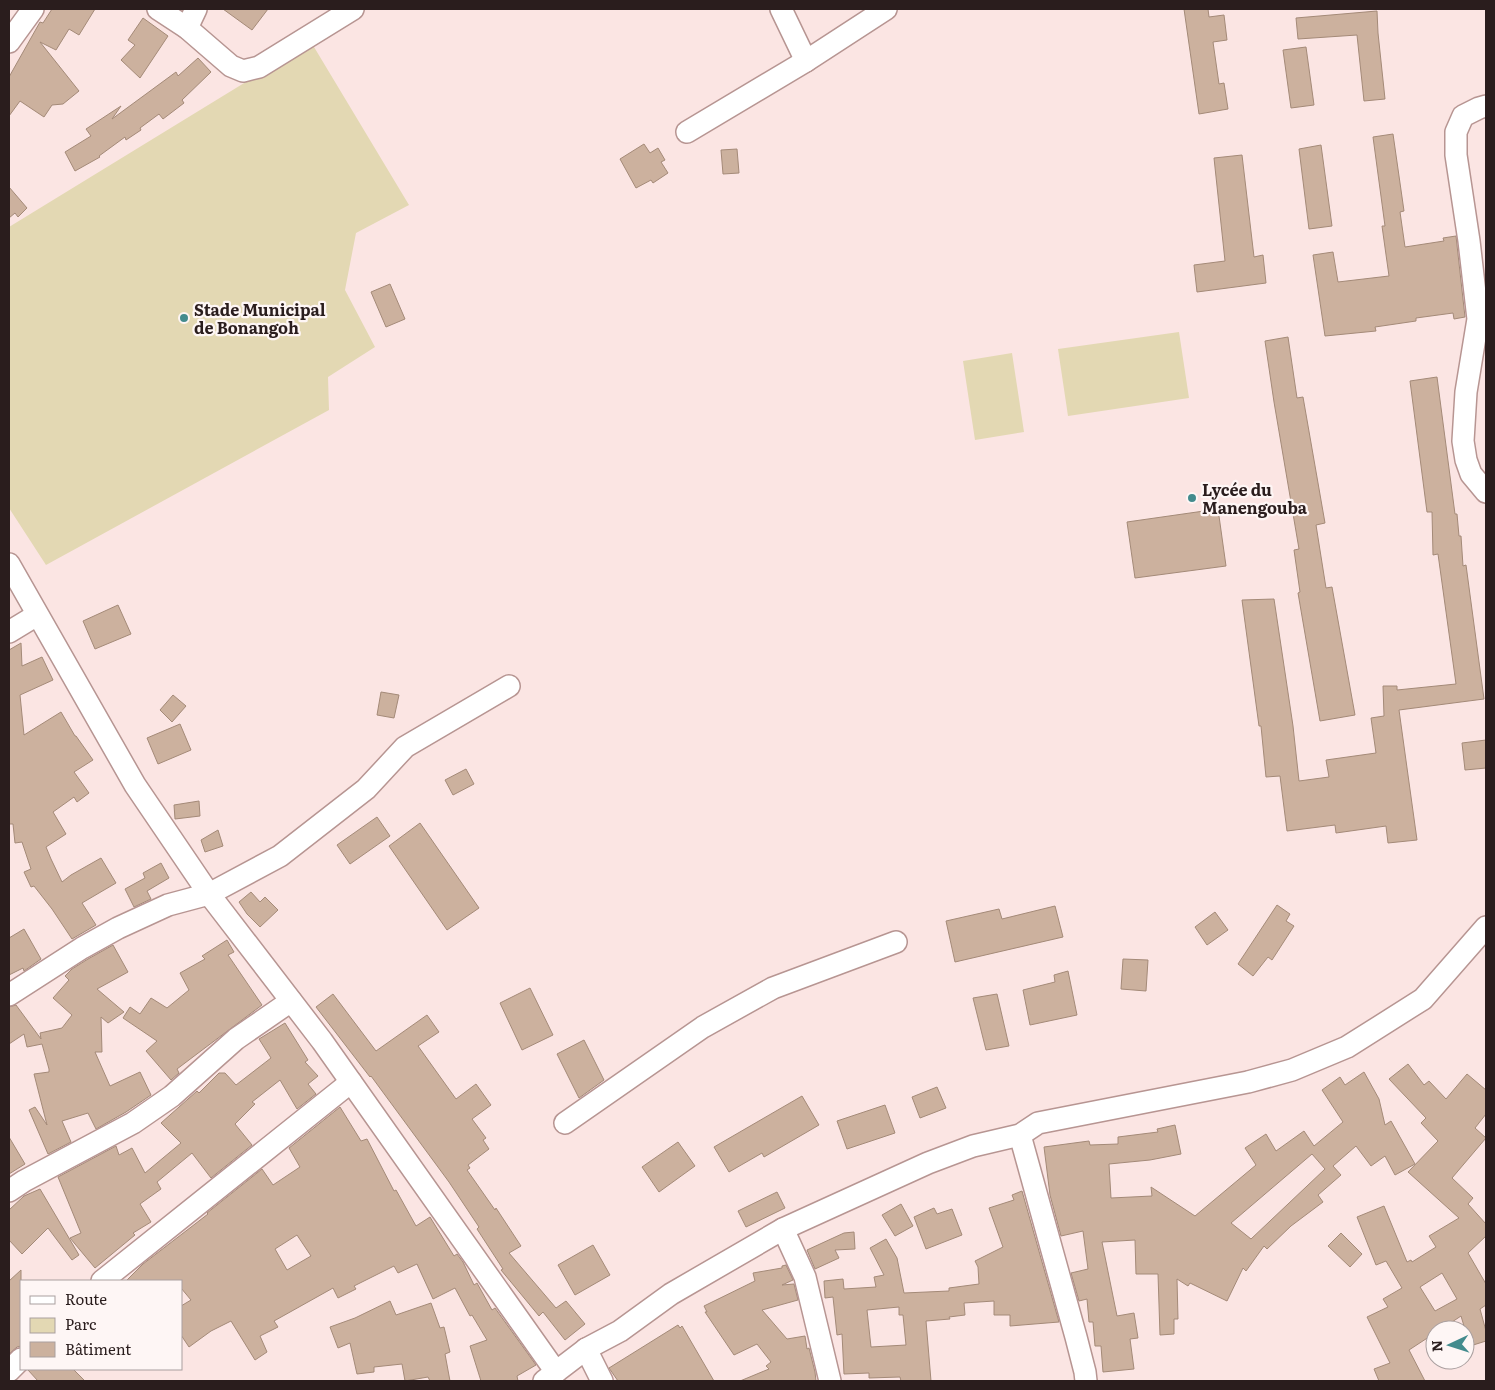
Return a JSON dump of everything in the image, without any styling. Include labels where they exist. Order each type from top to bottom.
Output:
[{"type":"street","points":[[9,42],[32,9]]},
{"type":"street","points":[[158,9],[192,18],[232,66],[243,71],[258,67],[353,9]]},
{"type":"street","points":[[781,9],[806,61]]},
{"type":"street","points":[[687,132],[806,61],[886,9]]},
{"type":"street","points":[[1486,106],[1464,116],[1456,132],[1456,155],[1469,240],[1478,319],[1466,392],[1463,441],[1466,460],[1472,474],[1486,492]]},
{"type":"street","points":[[9,564],[135,785],[209,894],[322,1041],[351,1082],[550,1377],[586,1349],[620,1331],[671,1294],[783,1229],[928,1163],[973,1146],[1020,1135],[1038,1123],[1248,1082],[1292,1070],[1347,1047],[1423,999],[1486,927]]},
{"type":"street","points":[[9,632],[37,615]]},
{"type":"street","points":[[9,995],[82,948],[118,928],[168,905],[209,894],[280,856],[366,789],[406,746],[509,686]]},
{"type":"street","points":[[565,1123],[703,1027],[773,988],[896,942]]},
{"type":"street","points":[[9,1191],[133,1123],[172,1096],[236,1040],[291,1001]]},
{"type":"street","points":[[103,1280],[351,1082]]},
{"type":"street","points":[[1020,1135],[1076,1336],[1086,1381]]},
{"type":"street","points":[[783,1229],[805,1277],[830,1381]]},
{"type":"street","points":[[586,1349],[602,1381]]},
{"type":"street","points":[[9,1371],[20,1360]]},
{"type":"green space","name":"Stade Municipal de Bonangoh","points":[[311,42],[409,205],[356,233],[345,290],[375,347],[328,377],[329,410],[46,565],[9,508],[9,227]]},
{"type":"green space","points":[[1179,332],[1189,398],[1068,416],[1058,349]]},
{"type":"green space","points":[[1012,353],[1024,432],[975,440],[963,361]]},
{"type":"building","points":[[52,9],[95,9],[79,35],[69,29],[56,50],[40,42],[79,91],[63,104],[52,105],[44,117],[20,101],[9,116],[9,77],[40,22],[43,23]]},
{"type":"building","points":[[223,9],[268,9],[252,30]]},
{"type":"building","points":[[1184,9],[1208,9],[1209,17],[1224,15],[1227,40],[1213,42],[1219,84],[1224,83],[1228,109],[1199,114]]},
{"type":"building","points":[[1377,11],[1385,99],[1364,101],[1357,35],[1298,39],[1296,18]]},
{"type":"building","points":[[143,18],[168,36],[140,78],[121,60],[135,45],[128,40]]},
{"type":"building","points":[[1306,47],[1314,105],[1291,108],[1283,50]]},
{"type":"building","points":[[198,58],[211,72],[182,100],[184,103],[163,119],[159,114],[140,128],[141,130],[126,140],[125,137],[100,157],[75,171],[65,152],[91,136],[86,129],[121,106],[112,119],[176,72],[178,76]]},
{"type":"building","points":[[1393,134],[1404,211],[1400,212],[1405,247],[1444,241],[1443,238],[1456,236],[1465,317],[1454,319],[1453,313],[1416,318],[1416,321],[1375,327],[1376,331],[1325,336],[1313,255],[1333,252],[1338,282],[1389,276],[1382,226],[1385,226],[1373,137]]},
{"type":"building","points":[[644,144],[650,153],[658,148],[665,160],[661,162],[668,173],[653,183],[651,180],[636,188],[620,159]]},
{"type":"building","points":[[1321,145],[1332,226],[1309,229],[1299,149]]},
{"type":"building","points":[[737,149],[739,173],[723,174],[721,150]]},
{"type":"building","points":[[1242,155],[1254,257],[1263,255],[1266,283],[1197,292],[1194,265],[1225,261],[1214,158]]},
{"type":"building","points":[[9,187],[27,208],[18,217],[15,213],[9,218]]},
{"type":"building","points":[[390,284],[405,319],[386,327],[371,292]]},
{"type":"building","points":[[1288,337],[1297,398],[1303,397],[1325,523],[1316,525],[1326,588],[1332,587],[1355,715],[1320,721],[1298,593],[1300,592],[1294,550],[1299,549],[1265,341]]},
{"type":"building","points":[[1437,377],[1455,514],[1457,514],[1459,536],[1461,536],[1463,566],[1466,565],[1484,699],[1399,710],[1417,840],[1388,843],[1386,826],[1336,833],[1335,825],[1287,831],[1280,776],[1266,777],[1261,726],[1259,726],[1242,600],[1274,599],[1293,726],[1299,781],[1329,777],[1326,760],[1376,753],[1371,718],[1384,716],[1383,686],[1397,686],[1397,690],[1456,684],[1438,554],[1433,555],[1432,512],[1427,512],[1410,381]]},
{"type":"building","points":[[1218,509],[1226,566],[1135,578],[1127,522]]},
{"type":"building","points":[[118,605],[131,634],[95,649],[83,621]]},
{"type":"building","points":[[21,643],[22,666],[42,657],[53,680],[20,695],[24,735],[61,712],[75,736],[93,760],[74,772],[89,793],[77,802],[74,797],[53,812],[66,834],[46,847],[62,882],[101,858],[116,883],[82,903],[96,925],[72,939],[34,886],[31,887],[24,872],[31,869],[22,842],[15,843],[13,824],[9,824],[9,650]]},
{"type":"building","points":[[381,692],[399,695],[394,718],[377,715]]},
{"type":"building","points":[[173,695],[186,706],[172,722],[160,710]]},
{"type":"building","points":[[180,724],[191,750],[158,764],[147,738]]},
{"type":"building","points":[[1486,740],[1486,768],[1465,770],[1462,743]]},
{"type":"building","points":[[466,769],[474,784],[453,795],[445,780]]},
{"type":"building","points":[[199,801],[200,816],[175,819],[174,805]]},
{"type":"building","points":[[377,817],[390,836],[350,864],[337,845]]},
{"type":"building","points":[[420,823],[479,908],[447,930],[389,846]]},
{"type":"building","points":[[218,830],[223,846],[205,852],[201,840]]},
{"type":"building","points":[[161,863],[169,878],[147,891],[151,899],[134,907],[125,889],[145,878],[143,873]]},
{"type":"building","points":[[251,892],[260,902],[265,897],[278,910],[260,927],[247,914],[239,902]]},
{"type":"building","points":[[1277,905],[1290,914],[1286,921],[1294,926],[1272,960],[1268,957],[1253,976],[1238,964]]},
{"type":"building","points":[[1055,906],[1063,937],[955,962],[946,921],[999,909],[1002,919]]},
{"type":"building","points":[[1215,912],[1228,930],[1207,945],[1195,927]]},
{"type":"building","points":[[24,929],[41,959],[24,971],[23,968],[9,975],[9,938]]},
{"type":"building","points":[[227,940],[234,952],[228,955],[262,1005],[177,1069],[179,1073],[171,1080],[146,1051],[157,1041],[123,1018],[130,1007],[140,1014],[151,998],[167,1008],[189,990],[180,973],[205,959],[202,956]]},
{"type":"building","points":[[113,945],[128,972],[97,989],[124,1012],[108,1023],[101,1017],[102,1052],[95,1052],[110,1086],[140,1072],[151,1095],[96,1129],[88,1113],[62,1121],[71,1142],[48,1154],[29,1110],[35,1107],[47,1125],[34,1074],[49,1072],[49,1069],[42,1044],[27,1047],[24,1034],[9,1044],[9,1007],[16,1005],[41,1039],[40,1033],[62,1028],[72,1015],[53,998],[69,980],[65,976],[72,969]]},
{"type":"building","points":[[1123,959],[1148,960],[1146,991],[1121,989]]},
{"type":"building","points":[[1068,971],[1077,1015],[1030,1025],[1023,990],[1055,982],[1054,975]]},
{"type":"building","points":[[530,988],[553,1035],[522,1050],[500,1003]]},
{"type":"building","points":[[333,994],[376,1051],[427,1015],[439,1032],[418,1046],[456,1099],[476,1084],[491,1105],[472,1119],[486,1138],[483,1140],[489,1149],[468,1165],[470,1168],[467,1170],[495,1210],[496,1208],[521,1246],[509,1253],[556,1308],[566,1301],[585,1324],[565,1340],[543,1312],[539,1316],[501,1270],[503,1269],[477,1229],[479,1227],[449,1182],[371,1076],[316,1007]]},
{"type":"building","points":[[997,994],[1009,1046],[986,1050],[973,998]]},
{"type":"building","points":[[285,1023],[308,1060],[305,1062],[318,1076],[308,1084],[316,1094],[297,1109],[280,1080],[252,1102],[255,1104],[235,1124],[252,1145],[211,1178],[192,1153],[157,1182],[161,1189],[140,1204],[151,1222],[133,1233],[135,1235],[95,1268],[70,1238],[81,1233],[58,1177],[116,1146],[119,1155],[132,1148],[145,1173],[181,1143],[161,1123],[197,1091],[199,1093],[219,1073],[225,1073],[236,1085],[271,1058],[259,1039]]},
{"type":"building","points":[[584,1040],[604,1080],[579,1098],[557,1054]]},
{"type":"building","points":[[1408,1064],[1424,1085],[1429,1081],[1446,1099],[1467,1074],[1486,1090],[1486,1114],[1475,1128],[1486,1138],[1452,1178],[1473,1198],[1468,1204],[1486,1224],[1486,1236],[1468,1253],[1486,1284],[1486,1305],[1480,1309],[1486,1331],[1486,1341],[1475,1344],[1475,1320],[1462,1320],[1461,1316],[1455,1320],[1425,1320],[1425,1340],[1409,1350],[1425,1381],[1379,1381],[1374,1369],[1390,1363],[1367,1317],[1388,1307],[1383,1299],[1402,1288],[1386,1261],[1376,1265],[1357,1217],[1384,1206],[1407,1262],[1411,1260],[1412,1262],[1436,1247],[1429,1236],[1459,1218],[1408,1172],[1438,1141],[1421,1123],[1426,1118],[1389,1079]],"holes":[[[1442,1273],[1457,1299],[1435,1311],[1420,1287]]]},
{"type":"building","points":[[1364,1072],[1379,1099],[1385,1125],[1391,1121],[1415,1164],[1395,1175],[1385,1156],[1371,1166],[1356,1146],[1333,1166],[1341,1175],[1318,1195],[1323,1202],[1291,1226],[1267,1249],[1264,1246],[1246,1271],[1243,1268],[1227,1301],[1190,1283],[1188,1286],[1177,1279],[1178,1319],[1174,1319],[1174,1334],[1160,1335],[1158,1274],[1136,1274],[1135,1240],[1102,1242],[1117,1316],[1134,1313],[1138,1338],[1130,1339],[1134,1369],[1103,1372],[1101,1346],[1095,1346],[1093,1322],[1089,1322],[1087,1299],[1079,1301],[1071,1273],[1088,1269],[1083,1231],[1061,1236],[1050,1195],[1044,1147],[1089,1141],[1090,1145],[1118,1144],[1118,1137],[1158,1132],[1157,1129],[1175,1125],[1181,1154],[1150,1160],[1109,1164],[1111,1198],[1152,1196],[1151,1187],[1195,1216],[1256,1165],[1245,1148],[1266,1134],[1276,1151],[1304,1131],[1314,1146],[1343,1122],[1322,1090],[1340,1077],[1345,1085]],"holes":[[[1312,1154],[1325,1169],[1251,1239],[1231,1223]]]},
{"type":"building","points":[[937,1087],[946,1108],[920,1118],[912,1097]]},
{"type":"building","points":[[802,1096],[819,1125],[764,1157],[762,1153],[729,1172],[714,1147]]},
{"type":"building","points":[[885,1105],[895,1133],[847,1149],[837,1121]]},
{"type":"building","points":[[340,1107],[361,1141],[367,1139],[394,1191],[396,1190],[416,1226],[430,1217],[454,1256],[457,1254],[463,1262],[474,1285],[477,1283],[492,1310],[495,1308],[536,1365],[517,1376],[518,1381],[481,1381],[470,1346],[487,1340],[472,1315],[470,1316],[455,1288],[433,1299],[417,1264],[398,1273],[394,1266],[354,1286],[356,1289],[338,1298],[333,1288],[274,1321],[278,1327],[260,1336],[267,1352],[255,1360],[231,1321],[211,1331],[189,1347],[182,1336],[182,1305],[191,1300],[182,1289],[182,1280],[127,1280],[143,1264],[262,1169],[273,1185],[300,1167],[289,1148]],"holes":[[[297,1235],[311,1256],[287,1270],[275,1249]]]},
{"type":"building","points":[[9,1137],[25,1164],[9,1174]]},
{"type":"building","points":[[678,1142],[695,1166],[659,1192],[642,1167]]},
{"type":"building","points":[[40,1189],[79,1255],[72,1260],[48,1228],[22,1254],[9,1240],[9,1210],[24,1196]]},
{"type":"building","points":[[1022,1191],[1059,1322],[1010,1326],[1010,1315],[994,1315],[994,1301],[964,1303],[965,1315],[949,1317],[950,1319],[926,1321],[931,1381],[901,1381],[900,1377],[869,1378],[869,1373],[844,1374],[842,1334],[837,1335],[833,1297],[825,1298],[824,1281],[843,1279],[844,1289],[876,1287],[874,1277],[884,1275],[870,1248],[886,1239],[897,1258],[904,1293],[949,1291],[949,1288],[979,1284],[978,1267],[975,1261],[1003,1247],[989,1208],[1014,1200],[1012,1195]],"holes":[[[899,1307],[899,1315],[903,1315],[906,1345],[871,1347],[867,1310]]]},
{"type":"building","points":[[777,1192],[785,1208],[746,1227],[738,1211]]},
{"type":"building","points":[[901,1204],[913,1226],[895,1236],[882,1215]]},
{"type":"building","points":[[934,1208],[937,1214],[952,1209],[962,1235],[926,1249],[914,1217]]},
{"type":"building","points":[[854,1232],[855,1249],[835,1250],[839,1258],[815,1269],[807,1250],[844,1233]]},
{"type":"building","points":[[1341,1233],[1362,1254],[1350,1267],[1328,1246]]},
{"type":"building","points":[[593,1245],[610,1275],[575,1295],[558,1265]]},
{"type":"building","points":[[786,1265],[793,1280],[782,1285],[794,1284],[798,1300],[762,1310],[787,1339],[805,1336],[816,1381],[740,1381],[769,1369],[766,1366],[771,1362],[757,1344],[734,1355],[705,1312],[707,1312],[704,1306],[755,1281],[753,1273],[782,1268],[782,1266]]},
{"type":"building","points":[[21,1270],[20,1346],[9,1354],[9,1281]]},
{"type":"building","points":[[390,1301],[396,1315],[431,1303],[440,1328],[444,1327],[450,1352],[445,1354],[450,1381],[430,1381],[428,1377],[405,1381],[402,1364],[374,1367],[374,1372],[357,1374],[350,1343],[338,1348],[330,1327],[355,1318]]},
{"type":"building","points":[[678,1325],[680,1328],[682,1326],[714,1381],[618,1381],[609,1368]]},
{"type":"building","points":[[28,1370],[74,1370],[85,1381],[38,1381]]},
{"type":"place","name":"Stade Municipal de Bonangoh","points":[[184,318]]},
{"type":"place","name":"Lycée du Manengouba","points":[[1192,498]]}]
